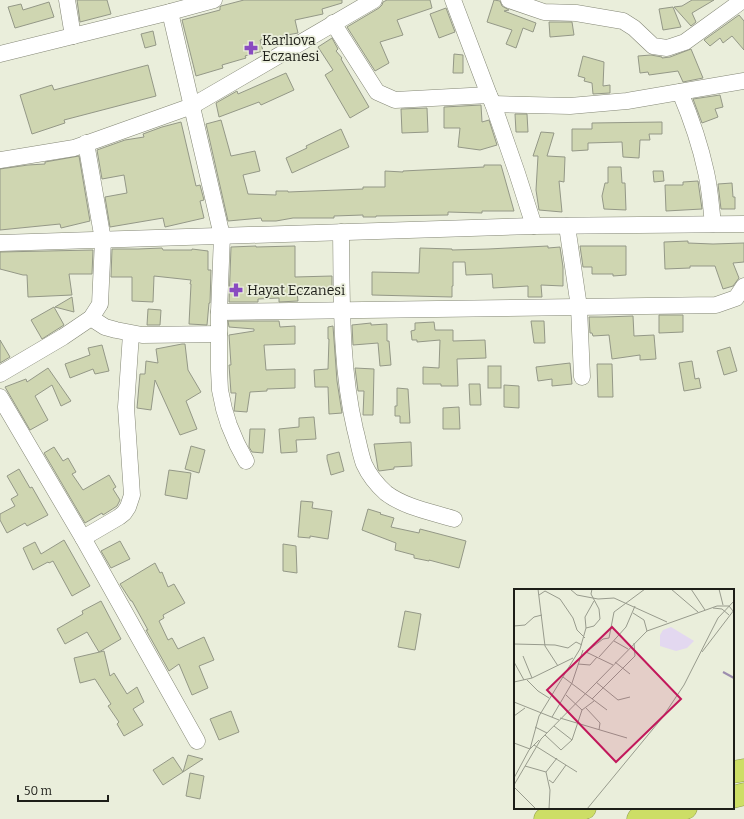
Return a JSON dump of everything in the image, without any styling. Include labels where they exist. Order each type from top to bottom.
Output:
[{"type":"highway","points":[[734,772],[744,770]]},
{"type":"highway","points":[[734,797],[744,794]]},
{"type":"highway","points":[[545,819],[581,809]]},
{"type":"highway","points":[[638,819],[682,809]]},
{"type":"street","points":[[67,0],[73,36]]},
{"type":"street","points":[[0,54],[214,0]]},
{"type":"street","points":[[0,160],[74,148],[192,106],[374,0]]},
{"type":"street","points":[[453,0],[491,99],[534,226]]},
{"type":"street","points":[[509,0],[544,12],[576,13],[623,21],[634,28],[653,46],[667,48],[685,42],[743,0]]},
{"type":"street","points":[[170,12],[222,236],[218,312],[220,390],[229,425],[246,461]]},
{"type":"street","points":[[333,23],[377,92],[395,100],[491,99],[570,106],[627,101],[744,81]]},
{"type":"street","points":[[680,92],[700,146],[706,172],[713,224]]},
{"type":"street","points":[[0,374],[63,337],[91,318],[100,304],[103,240],[86,143]]},
{"type":"street","points":[[0,243],[534,226],[744,224]]},
{"type":"street","points":[[567,226],[579,307],[582,377]]},
{"type":"street","points":[[341,232],[342,310],[346,370],[352,412],[364,464],[377,484],[396,499],[406,504],[454,519]]},
{"type":"street","points":[[218,312],[716,305],[736,298],[744,286]]},
{"type":"street","points":[[91,318],[105,327],[131,334],[219,334]]},
{"type":"street","points":[[83,538],[124,513],[131,501],[132,489],[126,407],[131,334]]},
{"type":"street","points":[[0,397],[83,538],[197,741]]},
{"type":"building","points":[[77,0],[107,0],[111,14],[80,22]]},
{"type":"building","points":[[244,0],[342,0],[342,3],[322,9],[323,14],[295,20],[298,33],[260,40],[263,51],[222,65],[223,68],[196,76],[182,20],[220,10],[221,6]]},
{"type":"building","points":[[387,0],[430,0],[432,8],[397,20],[403,35],[380,42],[389,63],[375,71],[347,27],[379,8],[383,2]]},
{"type":"building","points":[[494,0],[500,1],[502,6],[509,10],[504,11],[536,23],[533,32],[523,28],[516,48],[506,44],[512,30],[487,22]]},
{"type":"building","points":[[692,0],[714,0],[692,13],[696,22],[691,26],[674,7],[682,6]]},
{"type":"building","points":[[49,2],[54,17],[15,28],[8,7],[21,4],[23,10]]},
{"type":"building","points":[[673,7],[681,27],[663,30],[659,9]]},
{"type":"building","points":[[446,8],[455,32],[439,38],[430,14]]},
{"type":"building","points":[[739,15],[744,21],[744,50],[732,36],[723,43],[720,38],[710,46],[704,40]]},
{"type":"building","points":[[549,22],[572,22],[574,35],[550,37]]},
{"type":"building","points":[[153,31],[156,45],[145,48],[141,34]]},
{"type":"building","points":[[332,38],[338,49],[336,51],[342,58],[341,59],[369,107],[350,118],[325,75],[333,70],[318,47]]},
{"type":"building","points":[[691,49],[703,78],[683,82],[678,71],[649,75],[648,72],[640,73],[638,56],[651,55],[662,58],[670,57]]},
{"type":"building","points":[[454,54],[463,55],[463,73],[453,73]]},
{"type":"building","points":[[583,56],[604,62],[603,86],[610,85],[610,93],[593,94],[592,83],[584,81],[585,78],[578,76]]},
{"type":"building","points":[[148,65],[156,96],[64,120],[65,123],[32,134],[20,95],[52,85],[54,90]]},
{"type":"building","points":[[286,73],[294,90],[261,105],[259,102],[219,117],[216,103],[237,91],[238,94]]},
{"type":"building","points":[[720,95],[723,107],[715,109],[718,117],[702,123],[693,99]]},
{"type":"building","points":[[481,105],[482,122],[489,120],[497,145],[480,150],[458,147],[460,128],[444,128],[444,107]]},
{"type":"building","points":[[427,108],[428,132],[402,133],[401,109]]},
{"type":"building","points":[[515,114],[527,114],[528,132],[516,132]]},
{"type":"building","points":[[221,120],[231,156],[255,151],[260,171],[243,175],[248,194],[276,195],[276,191],[288,192],[385,187],[385,171],[403,172],[484,167],[484,165],[501,165],[514,211],[482,211],[482,213],[448,212],[448,215],[376,217],[363,217],[363,215],[334,216],[334,218],[293,218],[276,221],[262,221],[261,218],[228,221],[206,124]]},
{"type":"building","points":[[181,122],[196,186],[200,185],[204,200],[200,201],[204,218],[165,227],[163,218],[110,227],[105,197],[127,193],[124,175],[102,179],[97,150],[125,140],[144,137],[143,134]]},
{"type":"building","points":[[662,122],[662,134],[649,134],[650,140],[640,140],[639,158],[623,157],[622,142],[588,143],[588,150],[572,151],[572,129],[592,129],[592,123]]},
{"type":"building","points":[[341,129],[349,147],[292,173],[286,158],[307,148],[306,146]]},
{"type":"building","points":[[541,132],[554,133],[547,156],[565,157],[564,182],[559,181],[562,212],[539,210],[536,190],[538,156],[533,156]]},
{"type":"building","points":[[79,156],[90,221],[61,228],[60,224],[0,230],[0,169],[45,164],[45,162]]},
{"type":"building","points":[[608,167],[621,167],[622,183],[625,183],[626,210],[604,209],[602,196],[605,183],[608,183]]},
{"type":"building","points":[[653,171],[663,171],[664,181],[654,182]]},
{"type":"building","points":[[698,181],[702,209],[666,211],[665,185],[683,185],[683,182]]},
{"type":"building","points":[[732,183],[733,197],[735,197],[735,209],[721,209],[718,184]]},
{"type":"building","points":[[688,241],[688,243],[713,244],[744,243],[744,262],[733,263],[739,278],[733,286],[723,289],[715,266],[690,266],[690,268],[665,269],[664,242]]},
{"type":"building","points":[[295,246],[295,277],[332,276],[332,291],[297,292],[298,301],[279,302],[279,298],[258,299],[258,302],[229,302],[231,247]]},
{"type":"building","points":[[548,246],[548,248],[560,247],[563,267],[563,286],[541,285],[542,297],[528,297],[528,286],[493,288],[492,274],[466,275],[465,262],[453,262],[452,297],[372,295],[372,272],[419,273],[420,248],[452,250]]},
{"type":"building","points":[[580,246],[626,246],[626,275],[613,276],[613,274],[592,274],[592,267],[583,267]]},
{"type":"building","points":[[162,248],[163,250],[192,249],[208,251],[208,270],[211,270],[210,303],[207,325],[189,324],[191,280],[154,276],[153,302],[132,301],[132,277],[111,277],[112,249]]},
{"type":"building","points":[[93,250],[92,274],[69,274],[72,295],[28,297],[27,275],[0,269],[0,252]]},
{"type":"building","points":[[72,297],[74,312],[55,307]]},
{"type":"building","points":[[54,307],[64,325],[42,339],[31,320]]},
{"type":"building","points":[[148,309],[161,310],[160,325],[147,325]]},
{"type":"building","points":[[659,315],[683,315],[683,332],[659,333]]},
{"type":"building","points":[[633,316],[634,336],[654,335],[656,359],[640,360],[640,355],[612,359],[609,335],[593,336],[592,333],[590,333],[589,317]]},
{"type":"building","points":[[228,321],[279,321],[280,327],[295,326],[295,344],[264,345],[266,370],[295,369],[295,388],[267,389],[267,391],[250,392],[247,412],[234,411],[236,393],[231,393],[229,335],[254,331],[254,329],[229,327]]},
{"type":"building","points":[[531,321],[544,321],[545,343],[534,343]]},
{"type":"building","points":[[434,322],[435,330],[453,330],[453,341],[485,340],[486,358],[457,359],[458,386],[423,384],[423,367],[439,368],[440,340],[417,342],[417,340],[412,340],[411,331],[415,330],[415,323]]},
{"type":"building","points":[[371,323],[371,325],[387,324],[387,341],[389,341],[391,365],[380,366],[378,343],[353,345],[352,325]]},
{"type":"building","points":[[333,326],[337,381],[342,413],[329,414],[328,387],[315,387],[314,370],[328,369],[328,327]]},
{"type":"building","points":[[0,340],[10,357],[0,363]]},
{"type":"building","points":[[185,344],[188,370],[201,392],[186,401],[197,429],[180,435],[155,380],[151,410],[137,408],[140,374],[145,374],[146,361],[158,363],[156,349]]},
{"type":"building","points":[[102,345],[109,371],[95,374],[93,369],[70,378],[65,364],[90,355],[88,348]]},
{"type":"building","points":[[730,347],[737,371],[724,375],[717,351]]},
{"type":"building","points":[[692,361],[695,379],[699,378],[701,388],[684,391],[679,363]]},
{"type":"building","points":[[570,363],[572,384],[552,386],[552,379],[538,381],[536,367]]},
{"type":"building","points":[[597,364],[612,364],[613,397],[598,397]]},
{"type":"building","points":[[488,366],[501,366],[501,388],[488,388]]},
{"type":"building","points":[[48,368],[71,401],[61,406],[52,385],[35,396],[48,420],[30,430],[5,387],[26,379],[27,382]]},
{"type":"building","points":[[355,368],[374,369],[373,415],[363,415],[364,391],[358,391]]},
{"type":"building","points":[[469,384],[480,384],[481,405],[470,405]]},
{"type":"building","points":[[504,385],[519,386],[519,408],[504,407]]},
{"type":"building","points":[[397,388],[408,389],[410,423],[400,423],[400,416],[395,416],[395,406],[397,406]]},
{"type":"building","points":[[459,407],[460,429],[443,429],[443,408]]},
{"type":"building","points":[[314,417],[316,439],[296,440],[297,452],[281,453],[279,429],[299,427],[299,418]]},
{"type":"building","points":[[250,429],[265,429],[263,453],[252,452],[249,447]]},
{"type":"building","points":[[411,442],[412,466],[394,467],[394,469],[379,471],[374,444]]},
{"type":"building","points":[[191,446],[205,450],[199,473],[185,469]]},
{"type":"building","points":[[54,447],[63,461],[68,458],[76,472],[72,474],[83,490],[109,475],[116,487],[113,489],[120,500],[117,506],[103,515],[102,513],[85,523],[44,453]]},
{"type":"building","points":[[339,452],[344,471],[331,475],[327,455]]},
{"type":"building","points":[[19,469],[30,488],[32,487],[48,515],[27,526],[25,523],[7,533],[0,520],[0,514],[15,506],[11,499],[18,495],[7,476]]},
{"type":"building","points":[[169,470],[191,473],[187,499],[165,495]]},
{"type":"building","points":[[301,501],[313,502],[312,508],[332,511],[328,539],[310,536],[310,538],[298,537]]},
{"type":"building","points":[[368,509],[394,518],[391,527],[419,533],[420,529],[466,541],[459,568],[429,560],[414,558],[414,555],[395,550],[396,543],[362,530]]},
{"type":"building","points":[[64,540],[90,586],[72,596],[53,561],[33,570],[23,548],[35,542],[41,554]]},
{"type":"building","points":[[120,541],[130,559],[111,568],[101,551]]},
{"type":"building","points":[[283,544],[296,546],[297,573],[283,571]]},
{"type":"building","points":[[155,563],[160,573],[162,572],[168,587],[174,584],[185,603],[163,615],[164,618],[159,621],[168,640],[172,638],[178,649],[204,637],[214,660],[199,666],[208,688],[192,695],[179,664],[169,671],[132,601],[120,584]]},
{"type":"building","points":[[101,601],[121,639],[99,652],[87,632],[65,644],[57,629],[83,614],[82,611]]},
{"type":"building","points":[[405,611],[421,614],[415,650],[398,647]]},
{"type":"building","points":[[104,651],[110,676],[114,673],[127,694],[137,687],[144,702],[133,709],[143,725],[124,736],[117,724],[119,722],[108,706],[111,704],[95,679],[80,683],[74,658]]},
{"type":"building","points":[[231,711],[239,732],[219,740],[210,719]]},
{"type":"building","points":[[188,755],[203,759],[183,772]]},
{"type":"building","points":[[173,757],[183,772],[163,785],[153,770]]},
{"type":"building","points":[[190,773],[204,776],[200,799],[186,796]]},
{"type":"place","name":"Karlıova Eczanesi","points":[[251,48]]},
{"type":"place","name":"Hayat Eczanesi","points":[[236,290]]}]
